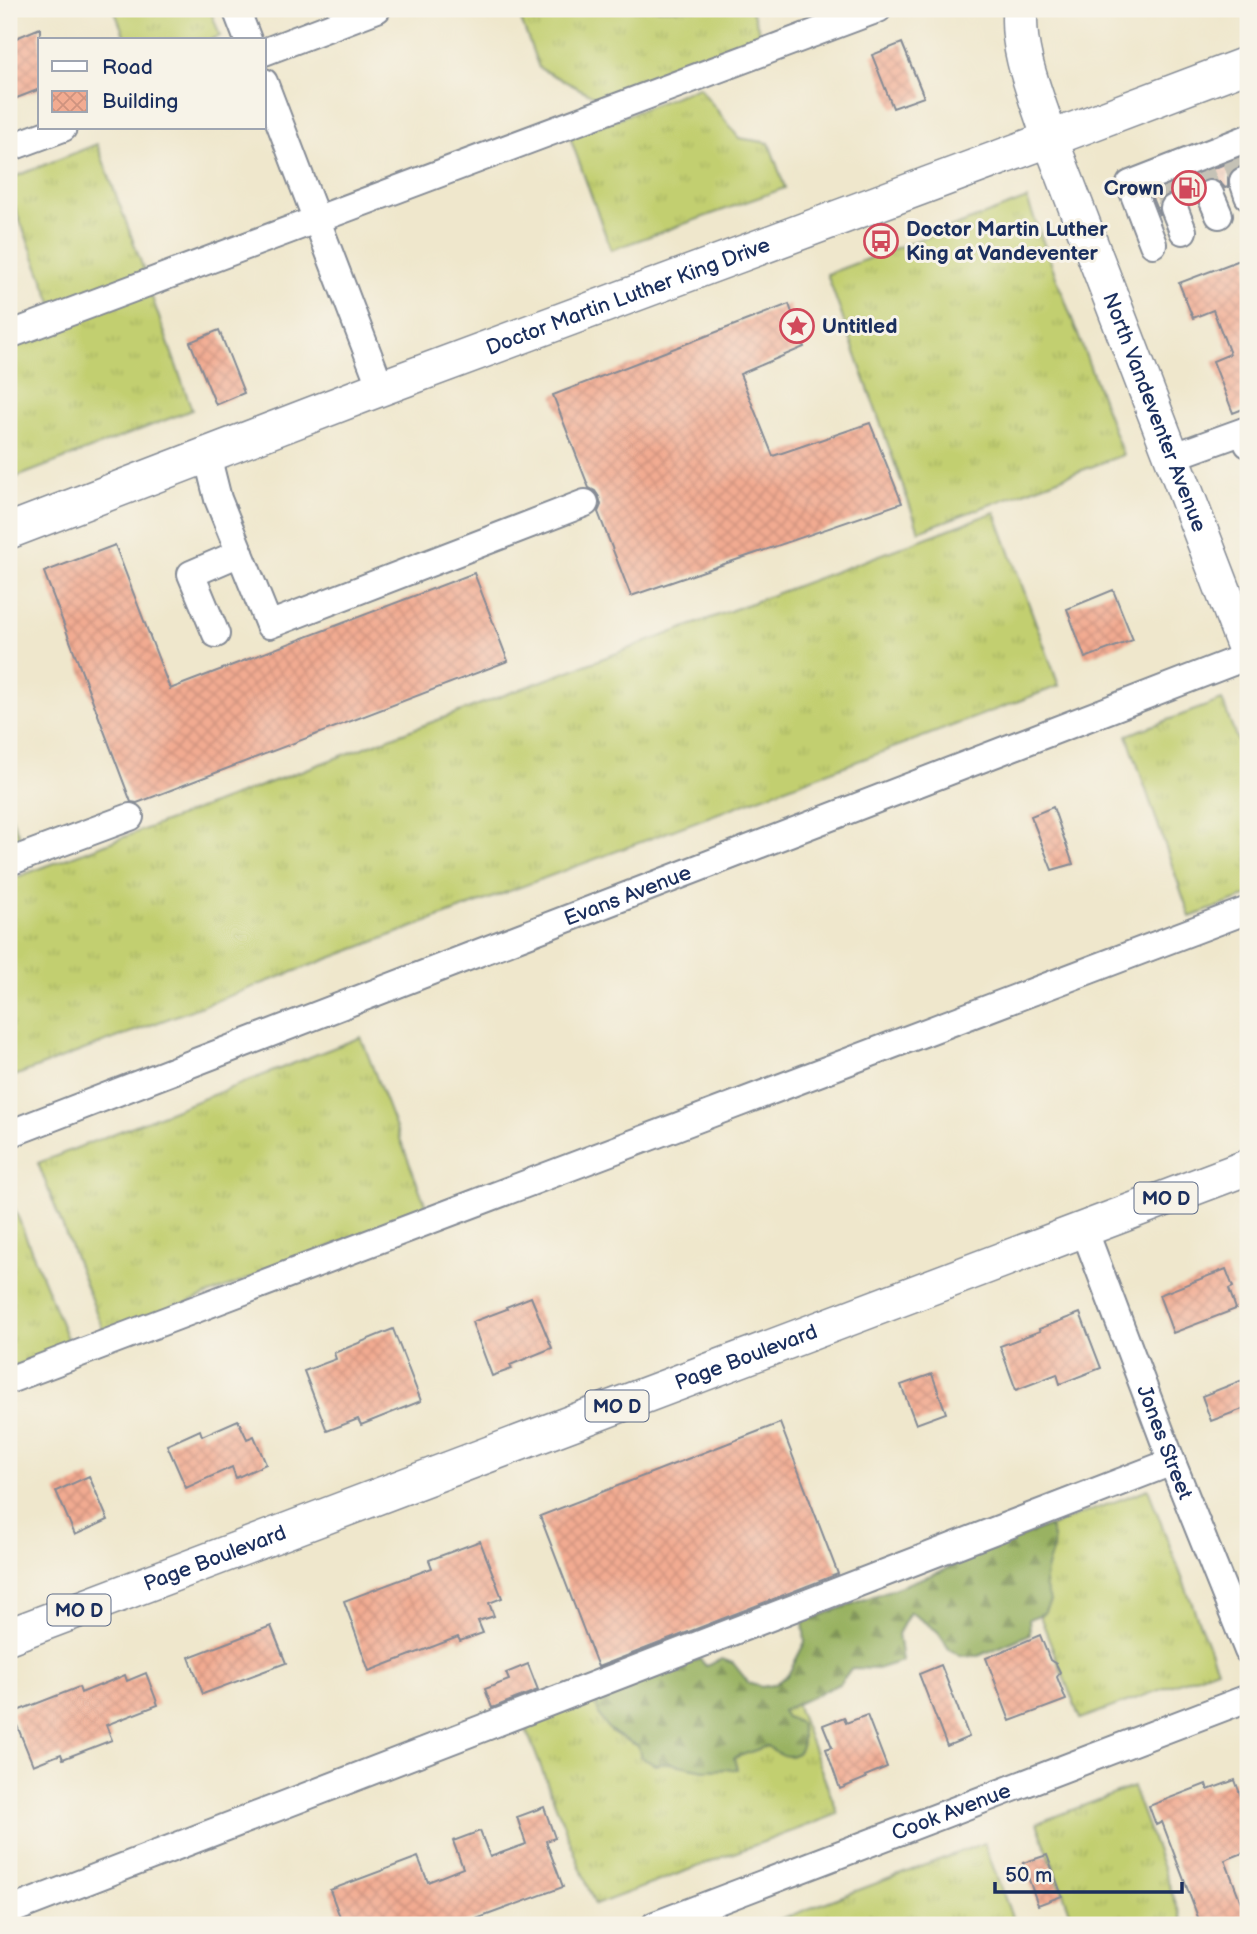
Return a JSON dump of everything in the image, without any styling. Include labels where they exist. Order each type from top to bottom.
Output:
[{"type":"main road","name":"North Vandeventer Avenue","points":[[1020,9],[1018,25],[1022,52],[1050,139],[1248,656]]},
{"type":"main road","name":"Doctor Martin Luther King Drive","points":[[9,531],[381,388],[1248,64]]},
{"type":"main road","name":"Page Boulevard","points":[[9,1636],[1248,1167]]},
{"type":"street","points":[[236,9],[247,38]]},
{"type":"street","points":[[266,51],[377,9]]},
{"type":"street","points":[[9,335],[878,9]]},
{"type":"street","points":[[266,87],[381,388]]},
{"type":"street","points":[[9,148],[58,130]]},
{"type":"street","points":[[1153,244],[1130,184],[1162,178],[1237,146]]},
{"type":"street","points":[[1172,457],[1244,431],[1248,444]]},
{"type":"street","points":[[206,455],[218,499],[269,625],[584,503]]},
{"type":"street","points":[[216,635],[191,574],[240,553]]},
{"type":"street","name":"Evans Avenue","points":[[9,1133],[1248,656]]},
{"type":"street","points":[[9,863],[130,817]]},
{"type":"street","points":[[9,1380],[1248,910]]},
{"type":"street","name":"Jones Street","points":[[1084,1229],[1172,1462],[1248,1651]]},
{"type":"street","points":[[9,1911],[1172,1462]]},
{"type":"street","name":"Cook Avenue","points":[[654,1925],[1248,1698]]},
{"type":"green space","points":[[114,9],[210,9],[220,36],[215,38],[125,38]]},
{"type":"green space","points":[[517,9],[751,9],[763,41],[601,100],[539,68]]},
{"type":"green space","points":[[699,87],[739,138],[769,143],[785,188],[611,250],[570,137]]},
{"type":"green space","points":[[97,144],[145,273],[54,308],[9,192],[9,179]]},
{"type":"green space","points":[[1027,199],[1123,455],[919,531],[827,274]]},
{"type":"green space","points":[[149,289],[192,410],[9,480],[9,344]]},
{"type":"green space","points":[[995,512],[1059,686],[9,1078],[9,880]]},
{"type":"green space","points":[[1222,700],[1248,769],[1248,896],[1190,917],[1127,735]]},
{"type":"green space","points":[[9,811],[23,845],[9,851]]},
{"type":"green space","points":[[361,1037],[427,1209],[105,1335],[38,1163]]},
{"type":"green space","points":[[9,1195],[70,1346],[9,1368]]},
{"type":"green space","points":[[1148,1489],[1217,1669],[1080,1719],[1011,1541]]},
{"type":"green space","points":[[1049,1526],[1053,1547],[1045,1581],[1050,1601],[1044,1613],[1029,1619],[1030,1634],[979,1656],[960,1656],[949,1649],[937,1631],[910,1612],[898,1634],[902,1661],[877,1669],[852,1668],[839,1684],[782,1711],[786,1717],[800,1723],[802,1742],[796,1754],[784,1755],[767,1746],[734,1758],[737,1769],[704,1770],[669,1763],[655,1765],[641,1757],[638,1746],[608,1728],[599,1716],[595,1696],[608,1694],[700,1659],[706,1666],[722,1659],[733,1663],[749,1683],[761,1687],[773,1685],[788,1675],[805,1642],[803,1622],[942,1571],[963,1559]]},
{"type":"green space","points":[[595,1696],[795,1701],[838,1814],[595,1905],[524,1724]]},
{"type":"green space","points":[[1133,1787],[1184,1925],[1075,1925],[1037,1823]]},
{"type":"green space","points":[[984,1843],[1015,1925],[765,1925]]},
{"type":"building","points":[[40,28],[38,90],[9,101],[9,41]]},
{"type":"building","points":[[902,43],[924,97],[893,108],[872,55]]},
{"type":"building","points":[[1248,155],[1248,167],[1239,166],[1232,170],[1228,177],[1228,187],[1225,188],[1213,179],[1204,179],[1197,185],[1195,200],[1189,202],[1177,193],[1168,194],[1161,199],[1159,215],[1150,193]]},
{"type":"building","points":[[1248,257],[1248,407],[1233,413],[1213,361],[1230,354],[1213,310],[1193,318],[1179,283]]},
{"type":"building","points":[[789,304],[804,347],[740,374],[773,456],[870,423],[902,503],[631,596],[598,512],[601,505],[599,497],[589,488],[553,395]]},
{"type":"building","points":[[219,330],[244,393],[216,405],[190,342]]},
{"type":"building","points":[[115,545],[170,689],[474,573],[508,661],[137,803],[131,802],[44,572]]},
{"type":"building","points":[[1113,590],[1133,640],[1085,658],[1067,609]]},
{"type":"building","points":[[1053,807],[1073,864],[1052,870],[1031,816]]},
{"type":"building","points":[[1226,1269],[1233,1287],[1229,1289],[1236,1309],[1173,1333],[1159,1295]]},
{"type":"building","points":[[531,1297],[552,1348],[510,1365],[512,1369],[492,1376],[472,1322]]},
{"type":"building","points":[[1080,1313],[1101,1368],[1060,1384],[1057,1374],[1016,1390],[1000,1346]]},
{"type":"building","points":[[393,1329],[421,1401],[361,1425],[358,1419],[327,1431],[304,1371],[336,1359],[334,1353]]},
{"type":"building","points":[[932,1374],[946,1413],[916,1424],[901,1385]]},
{"type":"building","points":[[1248,1378],[1248,1407],[1211,1421],[1202,1396]]},
{"type":"building","points":[[238,1420],[247,1439],[254,1436],[266,1464],[236,1478],[232,1467],[186,1488],[167,1445],[200,1430],[202,1436]]},
{"type":"building","points":[[780,1423],[838,1574],[598,1667],[540,1516]]},
{"type":"building","points":[[89,1476],[108,1520],[75,1535],[56,1491]]},
{"type":"building","points":[[480,1541],[502,1598],[489,1603],[494,1616],[478,1621],[483,1633],[460,1641],[458,1637],[369,1671],[344,1601],[432,1568],[429,1560]]},
{"type":"building","points":[[271,1626],[286,1663],[203,1694],[189,1657]]},
{"type":"building","points":[[1040,1635],[1050,1660],[1060,1672],[1057,1677],[1066,1700],[1010,1721],[986,1658]]},
{"type":"building","points":[[528,1664],[538,1690],[492,1708],[485,1689],[509,1680],[506,1673]]},
{"type":"building","points":[[941,1665],[969,1737],[947,1746],[919,1674]]},
{"type":"building","points":[[146,1673],[158,1705],[106,1725],[112,1740],[63,1759],[61,1754],[33,1765],[12,1713],[79,1687],[81,1693],[125,1675],[127,1681]]},
{"type":"building","points":[[867,1715],[887,1767],[840,1789],[826,1749],[832,1747],[823,1725],[844,1717],[846,1723]]},
{"type":"building","points":[[1235,1780],[1248,1816],[1248,1851],[1225,1860],[1248,1921],[1236,1925],[1201,1925],[1162,1822],[1156,1825],[1149,1806],[1206,1784],[1208,1790]]},
{"type":"building","points":[[544,1807],[555,1838],[546,1841],[563,1887],[460,1925],[343,1925],[330,1890],[418,1857],[428,1882],[463,1868],[453,1841],[480,1831],[490,1857],[526,1844],[517,1817]]},
{"type":"building","points":[[1047,1855],[1062,1896],[1038,1905],[1023,1863]]},
{"type":"tunnel","points":[[1234,155],[1243,181]]},
{"type":"tunnel","points":[[1199,169],[1210,194]]},
{"type":"tunnel","points":[[1164,183],[1174,208]]},
{"type":"place","name":"Crown","points":[[1189,188]]},
{"type":"place","name":"Doctor Martin Luther King at Vandeventer","points":[[881,241]]},
{"type":"place","name":"Untitled","points":[[797,326]]}]
